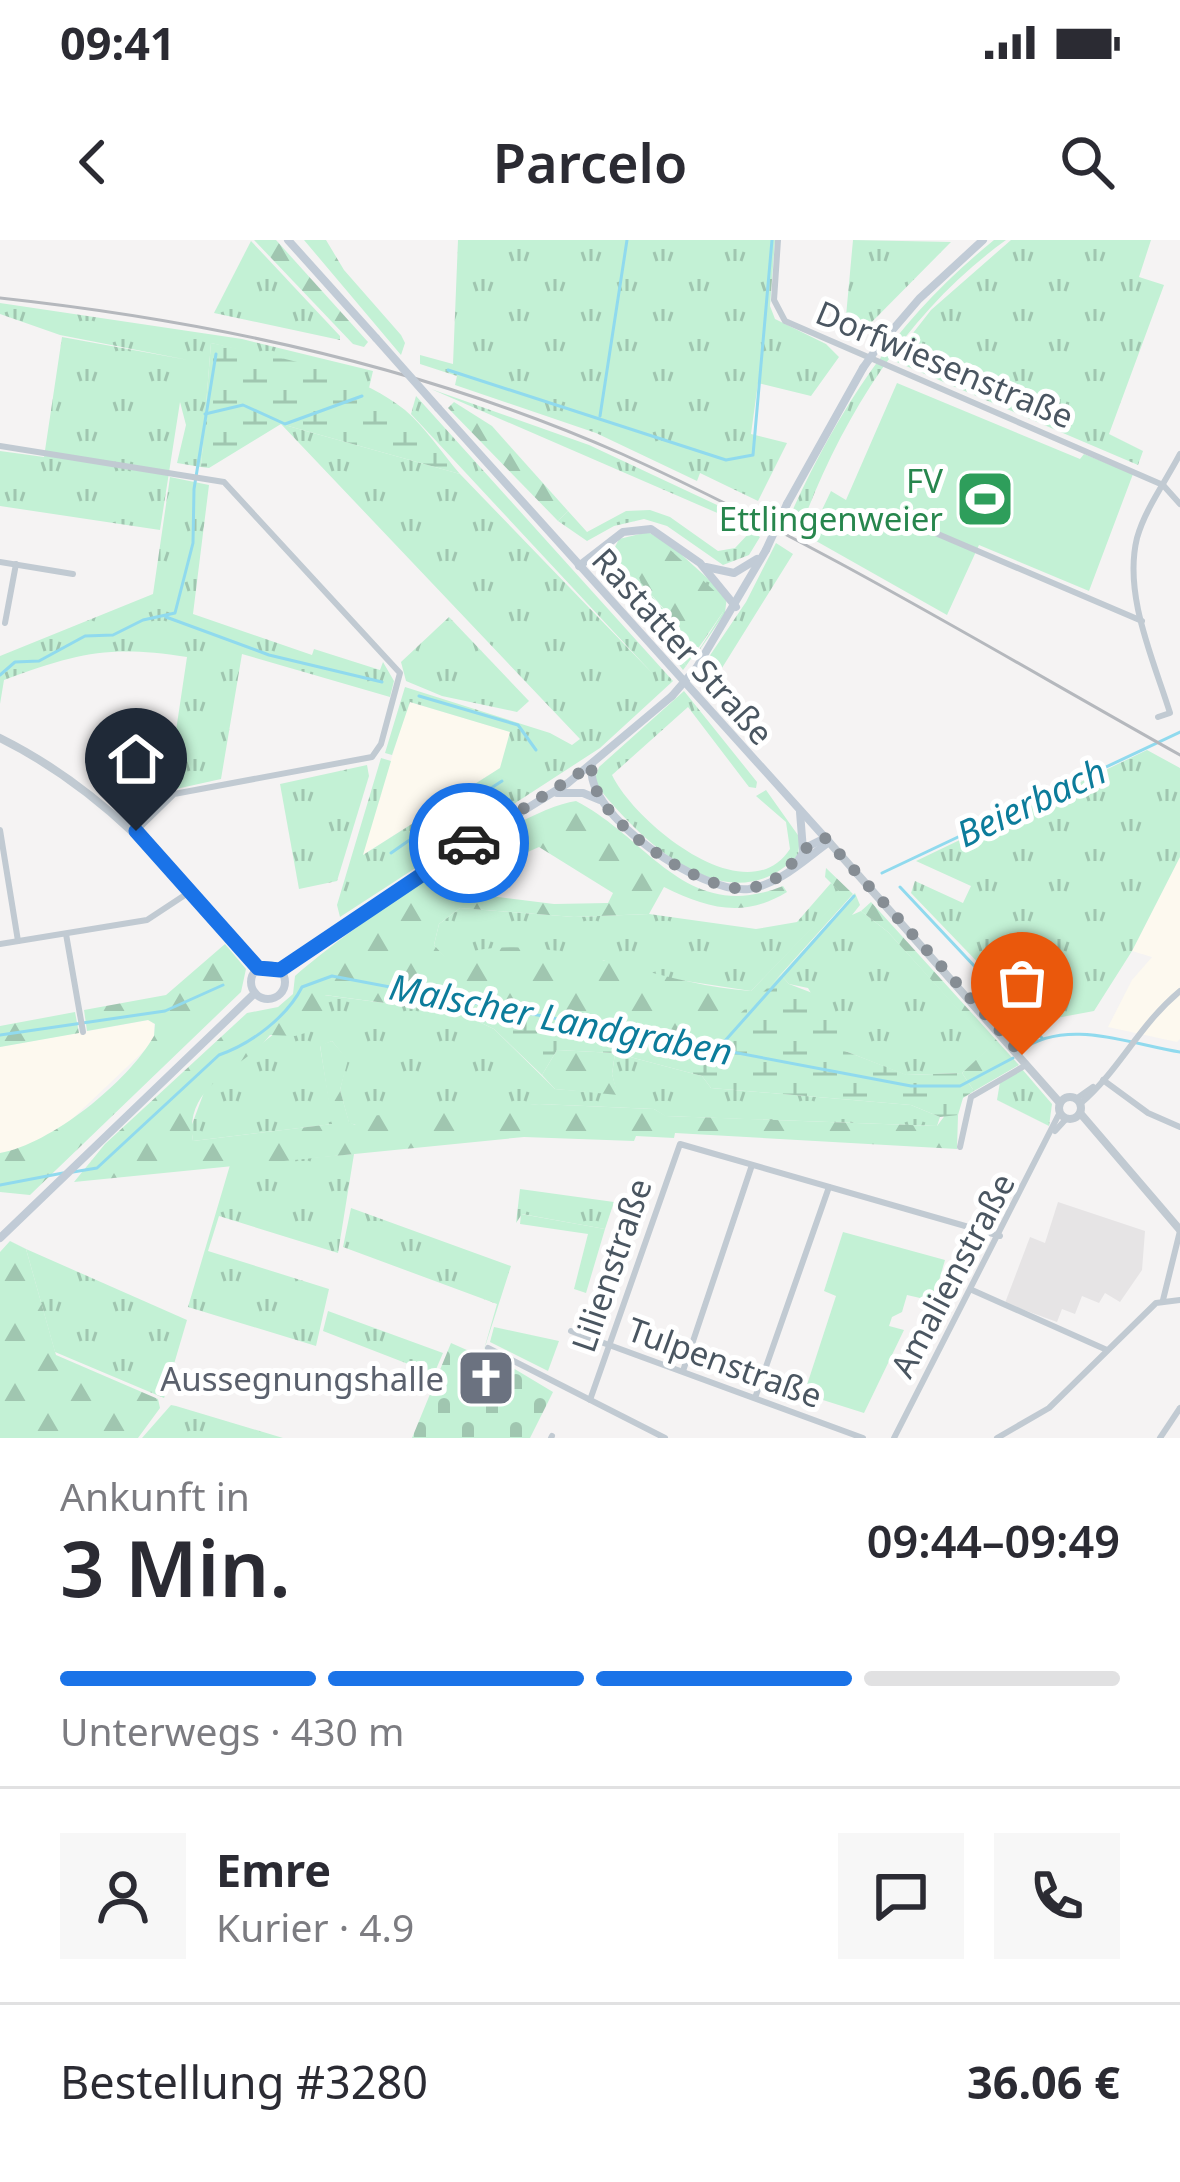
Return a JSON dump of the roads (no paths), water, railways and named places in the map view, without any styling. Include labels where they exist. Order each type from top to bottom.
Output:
[{"type":"main road","name":"Rastatter Straße","points":[[288,240],[827,840]]},
{"type":"main road","points":[[255,993],[252,977],[258,968],[280,970],[392,892],[553,793],[672,696],[736,607],[862,368],[931,286],[982,240]]},
{"type":"main road","points":[[579,566],[615,537],[638,528],[659,531],[700,563],[736,607]]},
{"type":"main road","points":[[700,563],[727,574],[764,552]]},
{"type":"main road","points":[[592,765],[592,783],[602,801],[646,844],[712,884],[745,890],[763,886],[827,840]]},
{"type":"main road","points":[[553,793],[583,793],[602,801]]},
{"type":"main road","points":[[795,867],[802,851],[800,810]]},
{"type":"main road","points":[[802,851],[827,840]]},
{"type":"main road","points":[[255,993],[264,998],[279,994],[284,986],[280,970]]},
{"type":"main road","points":[[0,1238],[255,993]]},
{"type":"street","name":"Dorfwiesenstraße","points":[[778,240],[774,300],[785,321],[1163,485]]},
{"type":"street","points":[[0,446],[202,476],[236,492],[395,664],[400,683],[372,757],[174,794],[136,831]]},
{"type":"street","points":[[1158,717],[1170,713],[1142,622],[1135,550],[1180,454]]},
{"type":"street","points":[[1163,485],[1180,505]]},
{"type":"street","points":[[912,524],[1142,622]]},
{"type":"street","points":[[0,562],[73,574]]},
{"type":"street","points":[[5,623],[16,564]]},
{"type":"street","points":[[0,738],[72,778],[136,831],[258,968]]},
{"type":"street","points":[[0,830],[18,941]]},
{"type":"street","name":"Rastatter Straße","points":[[827,840],[1180,1231]]},
{"type":"street","points":[[0,944],[147,920],[191,891]]},
{"type":"street","points":[[66,934],[83,1032]]},
{"type":"street","points":[[1070,1108],[1100,1083],[1133,1037],[1180,991]]},
{"type":"street","points":[[960,1147],[971,1097],[1022,1056]]},
{"type":"street","points":[[1100,1083],[1180,1127]]},
{"type":"street","name":"Amalienstraße","points":[[894,1438],[1052,1134],[1070,1108]]},
{"type":"street","name":"Lilienstraße","points":[[590,1400],[678,1145],[752,1165]]},
{"type":"street","points":[[683,1371],[752,1165],[1000,1236]]},
{"type":"street","points":[[755,1398],[829,1186]]},
{"type":"street","points":[[997,1438],[1049,1408],[1163,1300],[1180,1231]]},
{"type":"street","points":[[972,1290],[1107,1350]]},
{"type":"street","points":[[1163,1300],[1180,1300]]},
{"type":"street","name":"Tulpenstraße","points":[[571,1331],[862,1438]]},
{"type":"street","points":[[488,1348],[665,1438]]},
{"type":"street","points":[[1160,1438],[1180,1408]]},
{"type":"waterway","points":[[600,416],[627,240]]},
{"type":"waterway","points":[[448,370],[726,460],[753,455],[772,240]]},
{"type":"waterway","points":[[0,675],[15,662],[39,661],[85,636],[113,635],[143,620],[175,613],[193,543],[194,489],[216,354]]},
{"type":"waterway","points":[[205,414],[243,405],[285,424],[362,396]]},
{"type":"waterway","points":[[166,617],[269,655],[382,682]]},
{"type":"waterway","points":[[419,696],[518,725],[536,750]]},
{"type":"waterway","name":"Beierbach","points":[[882,873],[1180,732]]},
{"type":"waterway","points":[[460,808],[502,781]]},
{"type":"waterway","points":[[391,853],[411,839]]},
{"type":"waterway","points":[[900,887],[1042,1038]]},
{"type":"waterway","name":"Beierbach","points":[[715,1052],[854,896]]},
{"type":"waterway","name":"Malscher Landgraben","points":[[73,1172],[97,1168],[219,1055],[278,1019],[302,987],[332,976],[911,1086],[960,1086],[1013,1058]]},
{"type":"waterway","points":[[0,1035],[165,1011],[223,985]]},
{"type":"waterway","name":"Malscher Landgraben","points":[[1020,1051],[1038,1041],[1077,1034],[1180,1052]]},
{"type":"waterway","name":"Malscher Landgraben","points":[[0,1185],[63,1173]]},
{"type":"railway","points":[[0,298],[159,320],[317,352],[395,372],[548,423],[764,523],[1180,755]]},
{"type":"place","name":"FV Ettlingenweier","points":[[985,499]]},
{"type":"place","name":"Aussegnungshalle","points":[[486,1378]]}]
